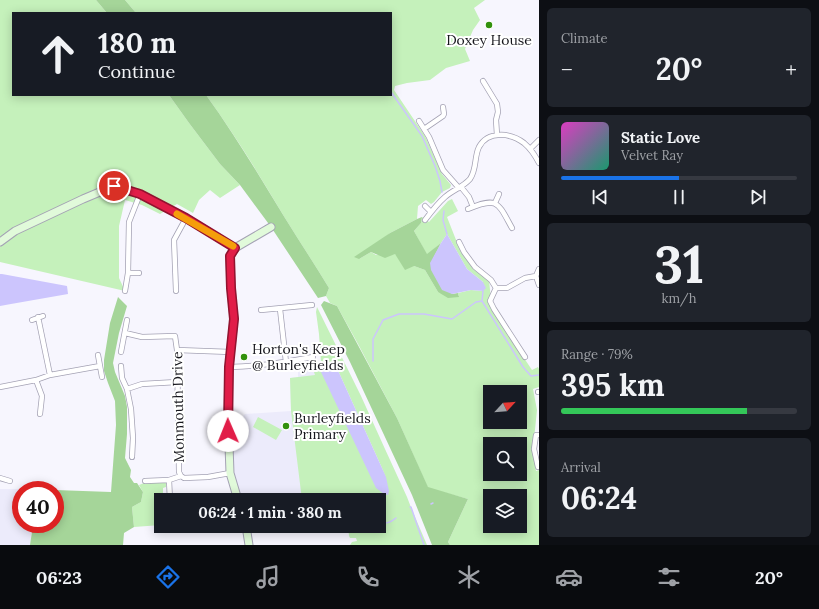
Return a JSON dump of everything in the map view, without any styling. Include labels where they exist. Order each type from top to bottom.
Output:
[{"type":"street","points":[[484,81],[497,104],[497,135]]},
{"type":"street","points":[[424,129],[443,116],[443,106]]},
{"type":"street","points":[[419,121],[435,148],[443,170],[469,197],[473,207]]},
{"type":"street","points":[[425,220],[446,196],[460,188],[474,173],[476,153],[481,144],[488,138],[497,135],[512,137],[524,143],[539,163]]},
{"type":"street","points":[[530,149],[539,140]]},
{"type":"street","points":[[0,242],[15,231],[114,186],[140,194],[186,218],[235,248]]},
{"type":"street","points":[[125,291],[128,273],[129,222],[140,194]]},
{"type":"street","points":[[495,203],[499,194]]},
{"type":"street","points":[[468,209],[487,203],[495,203],[501,208],[512,228]]},
{"type":"street","points":[[425,206],[431,212]]},
{"type":"street","points":[[176,291],[174,240],[186,218]]},
{"type":"street","points":[[236,493],[230,473],[228,417],[229,367],[234,319],[230,256],[235,248],[270,227]]},
{"type":"street","points":[[459,242],[474,267],[491,280],[496,288]]},
{"type":"street","points":[[539,269],[536,276],[539,285]]},
{"type":"street","points":[[128,273],[139,273]]},
{"type":"street","points":[[496,288],[507,288],[525,278],[536,276]]},
{"type":"street","points":[[496,288],[490,301],[525,357]]},
{"type":"street","points":[[261,310],[312,305]]},
{"type":"street","points":[[280,309],[286,362]]},
{"type":"street","points":[[32,320],[41,316],[50,375]]},
{"type":"street","points":[[121,352],[127,320]]},
{"type":"street","name":"Monmouth Drive","points":[[125,333],[142,337],[175,336],[177,350],[179,472],[181,476],[184,478],[208,477],[230,473]]},
{"type":"street","points":[[177,350],[231,352]]},
{"type":"street","points":[[98,355],[102,377]]},
{"type":"street","points":[[229,367],[286,362],[312,357]]},
{"type":"street","points":[[0,387],[36,380],[50,375],[100,366]]},
{"type":"street","points":[[121,366],[122,378],[127,389],[131,408],[133,438],[132,457]]},
{"type":"street","points":[[36,380],[42,396],[40,414]]},
{"type":"street","points":[[127,389],[142,384],[177,382]]},
{"type":"street","points":[[538,467],[534,449],[536,435],[539,435]]},
{"type":"street","points":[[145,481],[169,480],[181,476]]},
{"type":"street","points":[[0,478],[10,481]]},
{"type":"street","points":[[169,480],[170,493]]},
{"type":"street","points":[[247,533],[249,545]]},
{"type":"shaded area","points":[[447,234],[467,269],[483,282],[486,288],[483,291],[471,290],[452,294],[442,290],[431,270],[430,263]]},
{"type":"shaded area","points":[[0,274],[67,286],[68,294],[0,306]]},
{"type":"shaded area","points":[[329,363],[336,366],[386,477],[389,491],[388,495],[376,488],[321,372],[323,365]]},
{"type":"shaded area","name":"Burleyfields Primary","points":[[312,366],[370,493],[240,493],[235,476],[233,458],[233,417],[242,417],[245,414],[291,411],[290,378],[298,377],[298,367]]},
{"type":"shaded area","points":[[0,489],[12,489],[12,533],[32,533],[30,545],[0,545]]},
{"type":"green space","points":[[0,0],[96,0],[106,12],[12,12],[12,96],[170,96],[220,164],[240,185],[220,198],[210,190],[199,200],[193,213],[177,204],[160,214],[142,205],[125,200],[119,226],[119,278],[125,291],[0,262]]},
{"type":"green space","points":[[96,0],[125,0],[135,12],[106,12]]},
{"type":"green space","points":[[125,0],[485,0],[474,8],[480,20],[473,30],[465,49],[470,61],[446,68],[430,80],[395,86],[394,90],[425,136],[442,174],[451,185],[450,188],[442,192],[431,204],[426,200],[418,206],[417,219],[390,233],[359,259],[371,252],[376,255],[395,254],[414,266],[425,270],[438,292],[459,296],[458,293],[471,290],[483,291],[483,282],[467,269],[447,234],[441,243],[427,255],[414,231],[421,223],[422,217],[429,222],[448,201],[452,199],[458,211],[447,217],[458,245],[473,269],[489,280],[492,310],[532,370],[538,367],[539,369],[539,387],[533,389],[537,410],[533,449],[536,471],[539,470],[539,545],[450,545],[448,542],[468,499],[428,488],[397,418],[358,344],[337,306],[330,303],[326,296],[329,288],[247,156],[207,96],[392,96],[392,12],[135,12]]},
{"type":"green space","points":[[170,96],[207,96],[247,156],[329,288],[326,296],[318,298],[271,227],[240,185],[220,164]]},
{"type":"green space","points":[[422,217],[421,223],[414,231],[427,254],[441,243],[431,263],[452,294],[458,293],[459,297],[448,298],[438,292],[425,270],[414,266],[405,270],[395,254],[385,258],[371,252],[359,259],[354,257],[390,233]]},
{"type":"green space","points":[[118,297],[127,306],[119,333],[113,363],[125,396],[127,407],[125,458],[131,470],[130,477],[134,483],[137,483],[143,492],[141,502],[132,507],[134,527],[124,533],[123,545],[30,545],[32,533],[64,533],[64,490],[111,492],[116,425],[115,401],[104,371],[104,360],[110,323]]},
{"type":"green space","points":[[324,301],[337,306],[397,418],[428,487],[468,499],[448,542],[450,545],[432,545],[412,495],[350,362],[321,305]]},
{"type":"green space","points":[[317,307],[361,396],[427,545],[350,545],[352,542],[357,541],[356,538],[350,538],[349,533],[386,533],[386,493],[301,493],[291,411],[290,378],[315,375],[312,366],[313,364],[321,362],[316,312]],"holes":[[[329,363],[336,366],[386,477]]]},
{"type":"green space","points":[[258,417],[282,430],[276,440],[253,427]]},
{"type":"green space","points":[[166,481],[166,487],[163,488],[163,493],[154,493],[154,526],[134,527],[132,507],[141,502],[143,492],[139,485],[144,483]]},
{"type":"waterway","points":[[392,93],[422,136],[435,166],[442,192]]},
{"type":"waterway","points":[[444,211],[443,220],[447,234]]},
{"type":"waterway","points":[[483,291],[482,301],[523,367],[531,376],[539,375]]},
{"type":"waterway","points":[[373,361],[373,339],[383,320],[399,314],[424,314],[452,319],[476,302],[482,301]]},
{"type":"waterway","points":[[410,507],[424,545]]},
{"type":"waterway","points":[[386,523],[396,518]]},
{"type":"slow traffic","points":[[177,214],[233,246]]},
{"type":"place","name":"Doxey House","points":[[489,25]]},
{"type":"place","name":"Horton's Keep @ Burleyfields","points":[[244,357]]},
{"type":"place","name":"Burleyfields Primary","points":[[286,426]]},
{"type":"route","points":[[114,186],[140,194],[186,218],[235,248],[230,256],[234,319],[229,367],[228,431]]}]
